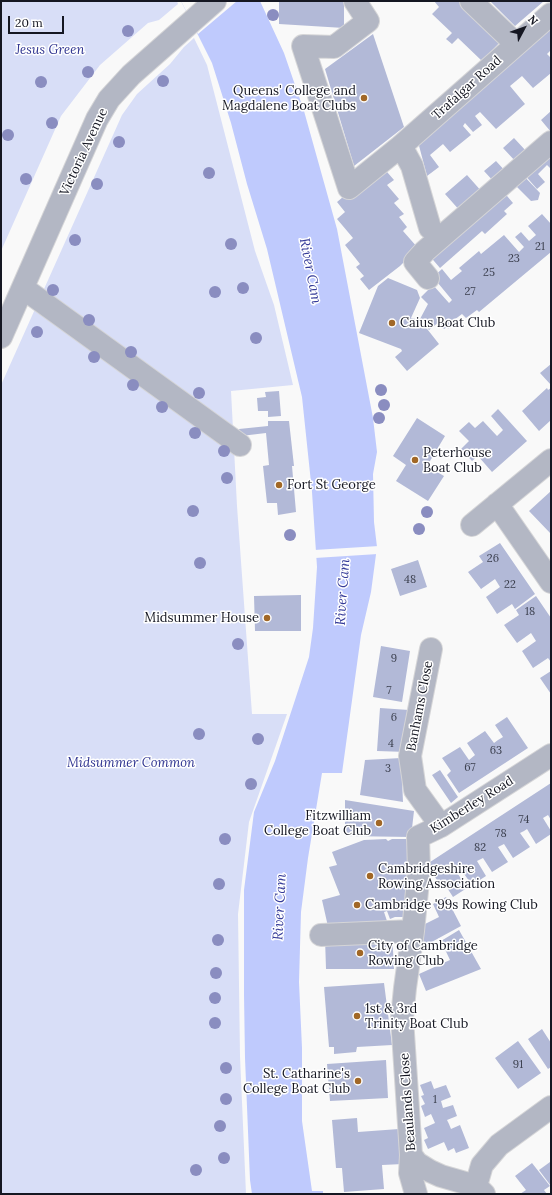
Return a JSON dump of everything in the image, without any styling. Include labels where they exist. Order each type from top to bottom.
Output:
[{"type":"street","name":"Victoria Avenue","points":[[1,337],[97,119],[109,99],[131,75],[215,1]]},
{"type":"street","name":"Trafalgar Road","points":[[355,1],[368,20],[334,47],[303,46],[349,188],[401,146],[551,14]]},
{"type":"street","points":[[471,1],[516,44]]},
{"type":"street","points":[[428,278],[415,262],[424,251],[551,142]]},
{"type":"street","points":[[401,146],[412,166],[430,228]]},
{"type":"street","points":[[23,288],[240,445]]},
{"type":"street","points":[[472,525],[551,460]]},
{"type":"street","points":[[497,504],[551,582]]},
{"type":"street","name":"Banhams Close","points":[[431,649],[410,756],[415,790],[441,826]]},
{"type":"street","name":"Kimberley Road","points":[[405,988],[419,871],[418,837],[441,826],[551,755]]},
{"type":"street","points":[[321,935],[413,930]]},
{"type":"street","name":"Beaulands Close","points":[[405,988],[402,1018],[411,1155],[417,1163],[430,1171],[480,1190]]},
{"type":"street","points":[[480,1190],[482,1165],[499,1145],[551,1107]]},
{"type":"street","points":[[411,1155],[410,1173],[416,1194]]},
{"type":"green space","name":"Jesus Green","points":[[1,1],[177,1],[178,4],[159,20],[148,23],[100,65],[61,116],[1,251]]},
{"type":"green space","name":"Midsummer Common","points":[[194,38],[207,65],[255,251],[274,305],[293,385],[231,391],[237,506],[252,714],[287,714],[249,822],[238,914],[240,1056],[246,1194],[1,1194],[1,385],[122,115],[137,94],[170,64],[184,47]]},
{"type":"water","name":"River Cam","points":[[181,1],[260,1],[284,53],[304,111],[337,229],[373,418],[377,452],[373,474],[374,522],[377,547],[371,592],[361,635],[342,773],[322,773],[301,912],[299,982],[302,1048],[302,1121],[312,1191],[323,1191],[323,1194],[252,1194],[250,1180],[245,1058],[244,890],[254,812],[275,761],[309,657],[313,628],[317,567],[312,492],[302,397],[267,249],[247,184],[231,123],[212,63]]},
{"type":"pier","points":[[181,1],[237,1],[198,34]]},
{"type":"pier","points":[[379,546],[378,554],[315,558],[314,550]]},
{"type":"building","points":[[279,1],[344,1],[344,28],[279,24]]},
{"type":"building","points":[[434,1],[462,1],[503,39],[482,61],[458,38],[452,44],[446,39],[452,33],[432,14],[439,7]]},
{"type":"building","points":[[490,1],[544,1],[515,26]]},
{"type":"building","points":[[551,22],[551,50],[547,54],[551,58],[551,73],[533,88],[522,76],[510,86],[525,104],[496,129],[480,112],[475,116],[482,125],[473,132],[465,123],[463,126],[471,135],[450,152],[443,144],[430,155],[439,167],[427,176],[417,138]]},
{"type":"building","name":"Queens' College and Magdalene Boat Clubs","points":[[373,34],[404,127],[354,166],[325,69]]},
{"type":"building","points":[[551,111],[551,132],[541,120]]},
{"type":"building","points":[[514,138],[527,152],[517,163],[503,148]]},
{"type":"building","points":[[551,148],[551,169],[547,165],[538,174],[545,182],[537,189],[523,173]]},
{"type":"building","points":[[496,161],[507,173],[495,183],[484,171]]},
{"type":"building","points":[[381,165],[394,180],[387,185],[399,199],[394,203],[404,214],[399,217],[407,227],[403,231],[418,248],[400,266],[369,290],[360,279],[364,276],[356,267],[360,264],[345,245],[353,238],[337,219],[345,212],[337,202]]},
{"type":"building","points":[[467,175],[483,193],[461,212],[445,194]]},
{"type":"building","points":[[523,175],[540,193],[538,200],[531,201],[513,183]]},
{"type":"building","points":[[502,190],[513,203],[504,211],[507,214],[485,234],[482,231],[440,268],[428,254]]},
{"type":"building","points":[[542,214],[551,224],[551,252],[479,312],[477,310],[466,318],[462,314],[454,320],[456,323],[448,329],[447,327],[444,329],[439,322],[429,330],[420,319],[428,304],[421,297],[433,285],[449,303],[452,300],[433,277],[442,269],[451,280],[462,271],[459,268],[479,251],[481,254],[504,235],[519,252],[524,247],[515,237],[521,232],[529,241],[536,235],[528,226]]},
{"type":"building","name":"Caius Boat Club","points":[[388,278],[417,290],[420,298],[411,318],[420,320],[439,344],[407,371],[395,357],[402,351],[401,349],[359,333],[378,286]]},
{"type":"building","points":[[551,364],[551,385],[540,373]]},
{"type":"building","points":[[547,388],[548,390],[551,388],[551,420],[539,431],[522,411]]},
{"type":"building","points":[[279,391],[281,416],[268,417],[268,411],[258,411],[257,398],[266,397],[265,392]]},
{"type":"building","points":[[498,409],[527,441],[492,472],[478,456],[472,461],[461,449],[469,441],[459,431],[469,422],[475,428],[483,421],[497,436],[503,430],[491,416]]},
{"type":"building","name":"Peterhouse Boat Club","points":[[417,418],[445,436],[427,466],[444,476],[428,501],[396,481],[406,465],[393,456]]},
{"type":"building","name":"Fort St George","points":[[268,421],[289,421],[294,466],[292,466],[296,512],[278,515],[277,503],[267,503],[263,466],[269,465],[266,433],[241,436],[239,429],[268,426]]},
{"type":"building","points":[[551,491],[551,534],[529,511]]},
{"type":"building","points":[[500,543],[535,594],[515,609],[512,604],[497,614],[486,597],[500,587],[495,579],[481,589],[468,572],[483,562],[479,556]]},
{"type":"building","points":[[418,560],[427,587],[400,596],[391,569]]},
{"type":"building","points":[[301,595],[301,631],[255,631],[254,596]]},
{"type":"building","points":[[536,596],[551,618],[551,662],[548,658],[533,668],[522,651],[536,641],[531,633],[517,643],[504,625],[519,615],[516,610]]},
{"type":"building","points":[[381,646],[410,651],[402,702],[373,697]]},
{"type":"building","points":[[551,671],[551,694],[540,678]]},
{"type":"building","points":[[380,708],[409,710],[407,752],[377,751]]},
{"type":"building","points":[[507,717],[528,748],[459,793],[447,775],[451,771],[442,758],[460,747],[469,760],[475,755],[467,743],[485,731],[494,743],[503,737],[495,725]]},
{"type":"building","points":[[401,758],[403,802],[360,795],[365,760]]},
{"type":"building","points":[[440,770],[458,797],[451,803],[432,775]]},
{"type":"building","points":[[551,783],[551,820],[548,815],[543,818],[551,831],[551,834],[536,844],[527,829],[520,833],[530,847],[513,858],[504,844],[498,847],[508,862],[492,872],[483,858],[477,861],[486,876],[472,885],[462,871],[460,872],[458,874],[467,888],[453,897],[444,883],[440,885],[427,864]]},
{"type":"building","name":"Fitzwilliam College Boat Club","points":[[345,800],[414,811],[411,837],[345,836]]},
{"type":"building","name":"Cambridgeshire Rowing Association","points":[[386,839],[388,841],[392,839],[409,839],[404,917],[395,917],[390,919],[387,911],[384,912],[387,921],[356,929],[354,923],[329,931],[322,900],[340,895],[329,867],[337,865],[332,852],[364,840]]},
{"type":"building","points":[[446,897],[461,926],[417,950],[417,928],[439,917],[433,904]]},
{"type":"building","points":[[459,930],[481,969],[426,991],[419,974],[450,960],[441,941]]},
{"type":"building","name":"City of Cambridge Rowing Club","points":[[392,931],[394,969],[326,969],[325,938]]},
{"type":"building","name":"1st & 3rd Trinity Boat Club","points":[[384,983],[392,1045],[357,1047],[356,1052],[334,1054],[334,1047],[329,1047],[324,987]]},
{"type":"building","points":[[542,1029],[551,1043],[551,1067],[548,1069],[528,1039]]},
{"type":"building","points":[[518,1041],[541,1073],[518,1089],[495,1058]]},
{"type":"building","name":"St. Catharine's College Boat Club","points":[[386,1060],[388,1098],[330,1101],[327,1064]]},
{"type":"building","points":[[431,1081],[434,1089],[446,1085],[451,1097],[441,1101],[443,1108],[453,1105],[457,1116],[447,1120],[451,1129],[460,1125],[469,1148],[456,1153],[454,1148],[448,1151],[444,1142],[428,1149],[424,1140],[428,1138],[424,1128],[435,1123],[431,1114],[425,1117],[421,1106],[425,1104],[421,1096],[424,1095],[420,1085]]},
{"type":"building","points":[[357,1118],[358,1132],[399,1129],[403,1164],[382,1165],[384,1189],[344,1192],[342,1168],[336,1168],[332,1120]]},
{"type":"building","points":[[550,1162],[551,1163],[551,1186],[539,1170]]},
{"type":"building","points":[[532,1163],[550,1186],[544,1190],[547,1194],[520,1194],[526,1190],[515,1176]]},
{"type":"place","name":"Queens' College and Magdalene Boat Clubs","points":[[364,98]]},
{"type":"place","name":"Caius Boat Club","points":[[392,323]]},
{"type":"place","name":"Peterhouse Boat Club","points":[[415,460]]},
{"type":"place","name":"Fort St George","points":[[279,485]]},
{"type":"place","name":"Midsummer House","points":[[267,618]]},
{"type":"place","name":"Fitzwilliam College Boat Club","points":[[379,823]]},
{"type":"place","name":"Cambridgeshire Rowing Association","points":[[370,876]]},
{"type":"place","name":"Cambridge '99s Rowing Club","points":[[357,905]]},
{"type":"place","name":"City of Cambridge Rowing Club","points":[[360,953]]},
{"type":"place","name":"1st & 3rd Trinity Boat Club","points":[[357,1016]]},
{"type":"place","name":"St. Catharine's College Boat Club","points":[[358,1081]]}]
